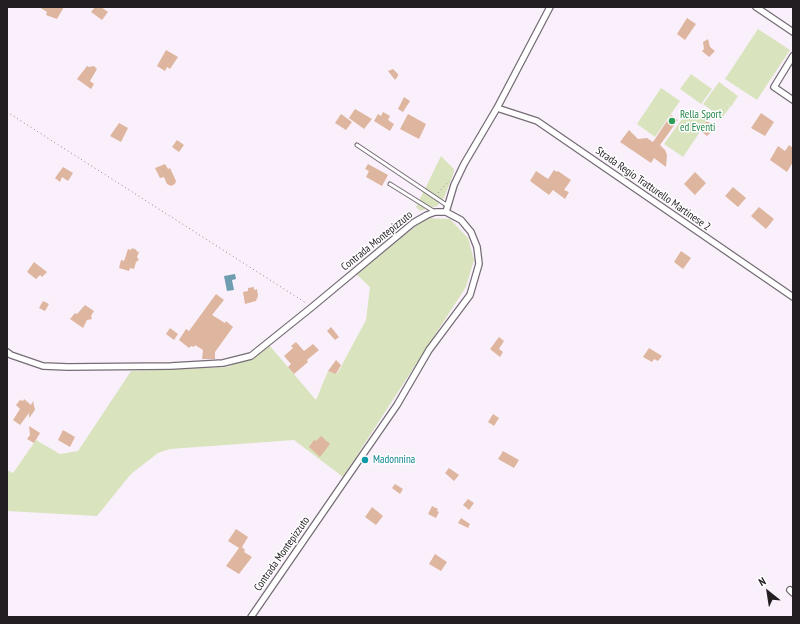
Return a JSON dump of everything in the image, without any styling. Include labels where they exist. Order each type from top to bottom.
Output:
[{"type":"street","points":[[446,212],[461,172],[497,108],[550,7]]},
{"type":"street","points":[[756,7],[793,32]]},
{"type":"street","points":[[793,56],[774,87],[793,100]]},
{"type":"street","name":"Strada Regio Tratturello Martinese 2","points":[[497,108],[537,121],[793,297]]},
{"type":"street","name":"Contrada Montepizzuto","points":[[7,352],[43,366],[68,368],[171,366],[223,363],[251,356],[413,223],[435,212],[446,212],[461,220],[471,232],[477,247],[479,264],[470,295],[430,350],[397,405],[251,617]]},
{"type":"lane","points":[[357,145],[448,206]]},
{"type":"lane","points":[[390,184],[435,212]]},
{"type":"path","points":[[7,112],[312,307]]},
{"type":"path","points":[[435,197],[452,177],[461,172]]},
{"type":"green space","points":[[758,29],[790,50],[757,100],[725,79]]},
{"type":"green space","points":[[691,74],[712,89],[701,104],[680,89]]},
{"type":"green space","points":[[719,82],[738,96],[731,107],[725,103],[730,107],[722,118],[703,104]]},
{"type":"green space","points":[[661,88],[680,101],[655,137],[637,124]]},
{"type":"green space","points":[[690,108],[708,120],[683,157],[664,144]]},
{"type":"green space","points":[[441,156],[454,169],[454,172],[444,198],[437,206],[420,211],[416,207]]},
{"type":"green space","points":[[426,218],[450,219],[468,238],[474,260],[466,287],[343,477],[294,440],[170,449],[158,453],[131,474],[97,516],[7,511],[7,470],[13,473],[36,440],[60,454],[78,451],[131,371],[228,367],[269,345],[316,400],[328,371],[337,374],[366,320],[370,287],[356,274]]},
{"type":"water","points":[[235,274],[236,279],[232,280],[234,290],[227,291],[224,276]]},
{"type":"building","points":[[39,7],[64,7],[57,19],[46,15],[47,12]]},
{"type":"building","points":[[95,7],[101,7],[108,12],[102,20],[91,12]]},
{"type":"building","points":[[687,18],[696,24],[685,40],[677,34]]},
{"type":"building","points":[[708,39],[710,47],[715,51],[709,57],[702,51],[704,49],[703,42]]},
{"type":"building","points":[[166,50],[178,57],[170,69],[167,67],[165,71],[157,66]]},
{"type":"building","points":[[87,66],[94,66],[97,69],[90,81],[94,84],[91,89],[77,79]]},
{"type":"building","points":[[393,69],[398,74],[395,80],[388,71]]},
{"type":"building","points":[[404,97],[410,101],[403,112],[398,109]]},
{"type":"building","points":[[355,109],[372,119],[364,129],[349,118]]},
{"type":"building","points":[[383,112],[390,116],[388,120],[394,124],[390,131],[374,121],[378,114],[381,116]]},
{"type":"building","points":[[761,113],[774,122],[765,136],[751,128]]},
{"type":"building","points":[[341,114],[352,122],[346,130],[335,123]]},
{"type":"building","points":[[408,114],[426,124],[419,139],[400,129]]},
{"type":"building","points":[[671,115],[678,120],[660,145],[665,150],[667,155],[666,167],[654,158],[651,163],[620,142],[629,130],[638,139],[647,138],[653,142]]},
{"type":"building","points":[[707,121],[713,125],[711,127],[714,129],[707,136],[701,130]]},
{"type":"building","points":[[119,123],[128,128],[121,142],[110,136]]},
{"type":"building","points":[[177,140],[184,145],[179,152],[172,147]]},
{"type":"building","points":[[789,145],[793,148],[793,162],[787,172],[770,160],[778,146],[785,151]]},
{"type":"building","points":[[165,164],[168,169],[170,168],[176,181],[175,184],[171,186],[167,184],[164,177],[160,178],[155,168]]},
{"type":"building","points":[[368,164],[388,175],[382,186],[366,177],[369,171],[365,169]]},
{"type":"building","points":[[63,167],[73,173],[68,181],[62,177],[60,182],[55,178]]},
{"type":"building","points":[[554,170],[571,180],[564,190],[569,192],[565,199],[553,190],[549,195],[530,181],[536,171],[548,179]]},
{"type":"building","points":[[695,172],[706,183],[695,195],[684,184]]},
{"type":"building","points":[[733,187],[746,198],[738,207],[725,196]]},
{"type":"building","points":[[759,207],[774,219],[766,229],[751,216]]},
{"type":"building","points":[[132,248],[139,252],[137,257],[139,260],[136,262],[134,269],[130,268],[129,271],[119,268],[121,260],[124,261],[128,249],[131,250]]},
{"type":"building","points":[[681,251],[691,258],[683,269],[674,262]]},
{"type":"building","points":[[34,262],[47,272],[42,277],[40,275],[36,279],[27,272]]},
{"type":"building","points":[[254,287],[254,290],[257,289],[258,296],[256,301],[245,304],[243,292],[248,291],[248,288]]},
{"type":"building","points":[[216,294],[224,300],[212,315],[225,323],[226,321],[233,327],[215,352],[215,359],[202,359],[203,350],[195,345],[194,347],[191,346],[189,348],[179,340],[186,329],[189,331]]},
{"type":"building","points":[[43,301],[49,304],[45,311],[39,308]]},
{"type":"building","points":[[85,305],[94,311],[91,316],[92,319],[87,320],[83,328],[70,319]]},
{"type":"building","points":[[331,327],[339,337],[335,340],[327,331]]},
{"type":"building","points":[[170,328],[178,334],[174,340],[166,334]]},
{"type":"building","points":[[499,337],[504,341],[499,349],[503,352],[500,357],[490,349]]},
{"type":"building","points":[[296,342],[304,351],[313,344],[319,350],[294,374],[288,367],[291,364],[284,356],[293,348],[291,346]]},
{"type":"building","points":[[649,348],[662,356],[658,361],[654,359],[652,362],[643,357]]},
{"type":"building","points":[[336,360],[341,365],[336,374],[328,371]]},
{"type":"building","points":[[24,399],[31,405],[33,401],[35,410],[29,418],[29,413],[20,425],[13,420],[20,409],[16,405],[20,400],[23,401]]},
{"type":"building","points":[[493,414],[499,418],[494,426],[488,422]]},
{"type":"building","points":[[29,426],[40,433],[34,443],[27,439],[30,435]]},
{"type":"building","points":[[63,430],[75,437],[70,447],[58,440]]},
{"type":"building","points":[[321,436],[330,444],[320,457],[309,447],[314,440],[316,441]]},
{"type":"building","points":[[503,451],[519,460],[514,468],[498,459]]},
{"type":"building","points":[[449,468],[459,475],[454,481],[445,473]]},
{"type":"building","points":[[395,484],[403,489],[400,494],[392,488]]},
{"type":"building","points":[[468,499],[474,503],[469,510],[463,505]]},
{"type":"building","points":[[432,506],[438,509],[437,511],[439,512],[436,518],[428,514]]},
{"type":"building","points":[[372,507],[383,516],[376,525],[365,517]]},
{"type":"building","points":[[461,518],[470,524],[468,528],[458,523]]},
{"type":"building","points":[[236,529],[248,537],[242,547],[245,550],[244,552],[252,557],[239,574],[226,566],[239,548],[228,541]]},
{"type":"building","points":[[435,554],[447,562],[441,571],[429,564]]},
{"type":"place","name":"Rella Sport ed Eventi","points":[[672,121]]},
{"type":"place","name":"Madonnina","points":[[365,460]]}]
